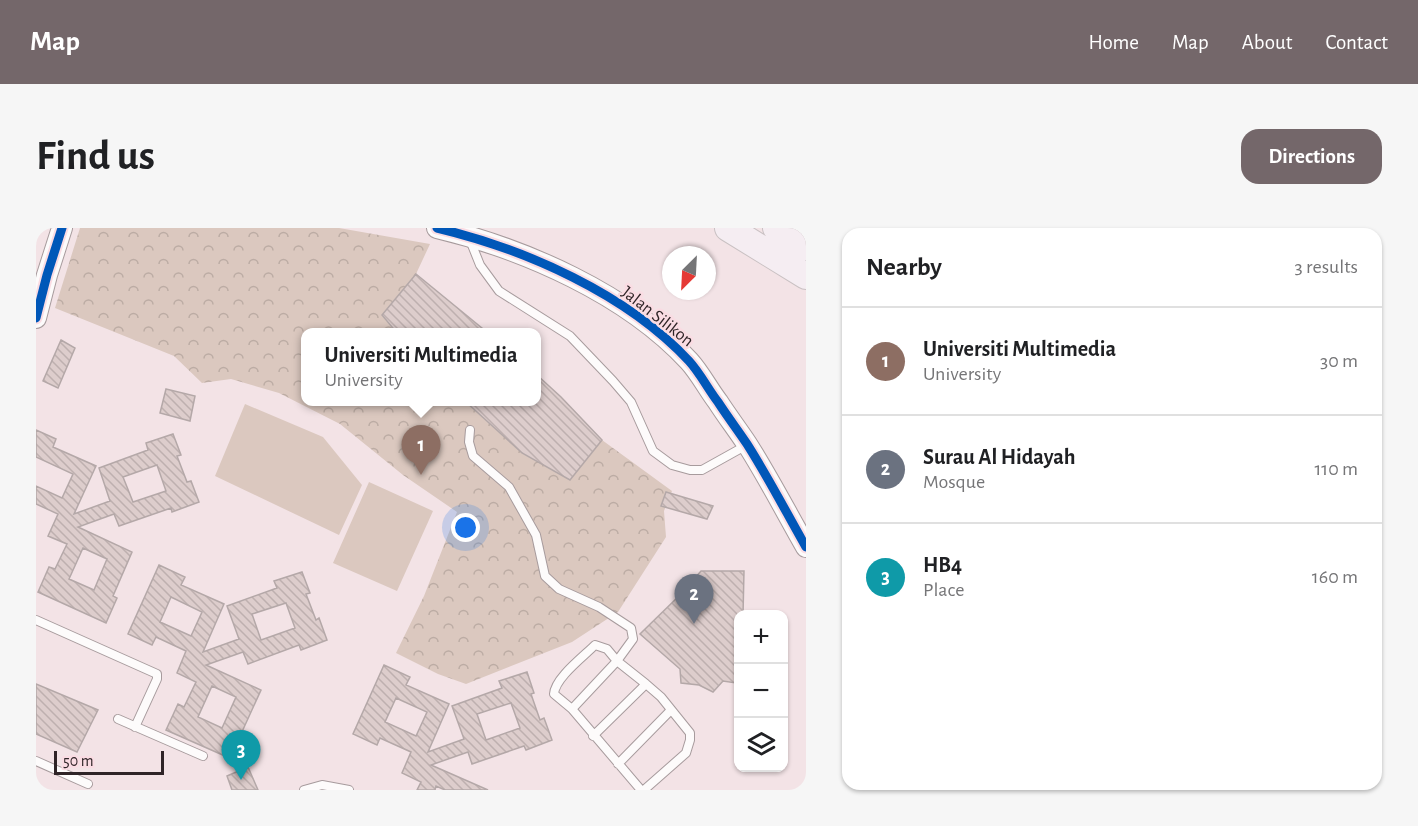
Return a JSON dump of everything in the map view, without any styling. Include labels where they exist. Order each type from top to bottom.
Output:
[{"type":"main road","points":[[728,228],[806,276]]},
{"type":"main road","points":[[776,228],[806,247]]},
{"type":"street","points":[[36,318],[46,275],[62,228]]},
{"type":"street","name":"Jalan Silikon","points":[[437,228],[467,232],[543,263],[622,306],[657,331],[690,362],[747,444],[806,547]]},
{"type":"lane","points":[[467,232],[480,265],[499,291],[570,336],[631,402],[653,451],[672,465],[690,470],[702,470],[747,444]]},
{"type":"lane","points":[[470,430],[469,442],[473,456],[509,487],[536,535],[545,576],[559,589],[599,607],[631,628],[633,639],[617,661],[572,709]]},
{"type":"lane","points":[[36,620],[157,674],[157,679],[135,727]]},
{"type":"lane","points":[[595,645],[607,649],[617,661],[646,684],[661,697],[690,733],[690,740],[686,753],[642,790],[572,709],[554,694],[554,687],[595,645]]},
{"type":"lane","points":[[593,736],[646,684]]},
{"type":"lane","points":[[618,764],[670,710]]},
{"type":"lane","points":[[118,719],[203,756]]},
{"type":"lane","points":[[36,761],[88,784]]},
{"type":"lane","points":[[304,790],[321,785],[349,790]]},
{"type":"green space","points":[[80,228],[339,228],[430,244],[416,274],[383,315],[394,328],[301,328],[301,404],[279,393],[231,379],[202,383],[174,356],[55,308]]},
{"type":"green space","points":[[245,404],[323,437],[362,485],[339,535],[215,476]]},
{"type":"green space","points":[[305,406],[470,406],[522,453],[570,479],[602,440],[672,491],[664,511],[666,537],[618,612],[572,642],[466,684],[438,674],[396,653],[424,596],[457,512],[403,475],[340,424]]},
{"type":"green space","points":[[369,482],[433,511],[397,591],[333,563]]},
{"type":"building","points":[[416,274],[482,328],[393,328],[382,315]]},
{"type":"building","points":[[61,340],[75,348],[58,388],[43,381]]},
{"type":"building","points":[[541,379],[602,440],[570,480],[522,453],[470,406],[541,406]]},
{"type":"building","points":[[166,389],[195,396],[190,421],[160,413]]},
{"type":"building","points":[[36,430],[56,439],[53,447],[96,466],[74,514],[110,501],[99,468],[148,450],[146,443],[173,434],[181,455],[177,456],[187,482],[191,481],[199,502],[172,512],[171,508],[119,526],[114,514],[78,527],[132,552],[113,596],[117,598],[106,623],[38,592],[49,567],[55,569],[67,544],[48,536],[58,514],[36,504],[36,486],[62,498],[73,474],[36,457]],"holes":[[[157,465],[166,491],[133,502],[123,477]],[[83,548],[107,559],[94,590],[69,579]]]},
{"type":"building","points":[[666,492],[713,506],[707,519],[661,506]]},
{"type":"building","points":[[159,565],[185,577],[181,585],[224,604],[203,652],[239,639],[227,606],[277,588],[274,581],[302,572],[310,593],[306,594],[316,620],[319,618],[327,640],[301,650],[299,645],[248,664],[243,652],[206,665],[261,690],[241,734],[246,736],[234,760],[166,730],[178,704],[184,707],[196,682],[177,673],[186,651],[156,637],[152,645],[128,634]],"holes":[[[171,597],[202,612],[191,636],[160,622]],[[286,603],[295,628],[261,640],[252,614]],[[212,686],[236,697],[222,728],[198,717]]]},
{"type":"building","points":[[701,571],[744,571],[743,610],[734,610],[734,683],[723,681],[713,692],[699,685],[681,683],[680,669],[640,634]]},
{"type":"building","points":[[384,665],[410,677],[406,685],[449,704],[428,752],[464,739],[452,706],[502,688],[499,681],[527,672],[534,693],[531,694],[540,720],[544,718],[552,740],[526,750],[524,746],[472,764],[468,752],[431,765],[488,790],[445,790],[436,786],[435,790],[417,790],[421,782],[402,773],[411,752],[380,738],[377,745],[353,734]],"holes":[[[396,698],[427,712],[416,736],[385,722]],[[511,703],[520,728],[486,740],[477,714]]]},
{"type":"building","points":[[36,684],[98,710],[77,752],[36,734]]},
{"type":"building","points":[[248,767],[258,790],[232,790],[227,776]]},
{"type":"cycle path","points":[[36,318],[62,228]]},
{"type":"cycle path","points":[[437,228],[505,248],[573,277],[636,315],[664,337],[693,366],[747,444],[806,547]]},
{"type":"place","name":"Universiti Multimedia","points":[[421,475]]},
{"type":"place","name":"Surau Al Hidayah","points":[[694,624]]},
{"type":"place","name":"HB4","points":[[241,780]]}]
